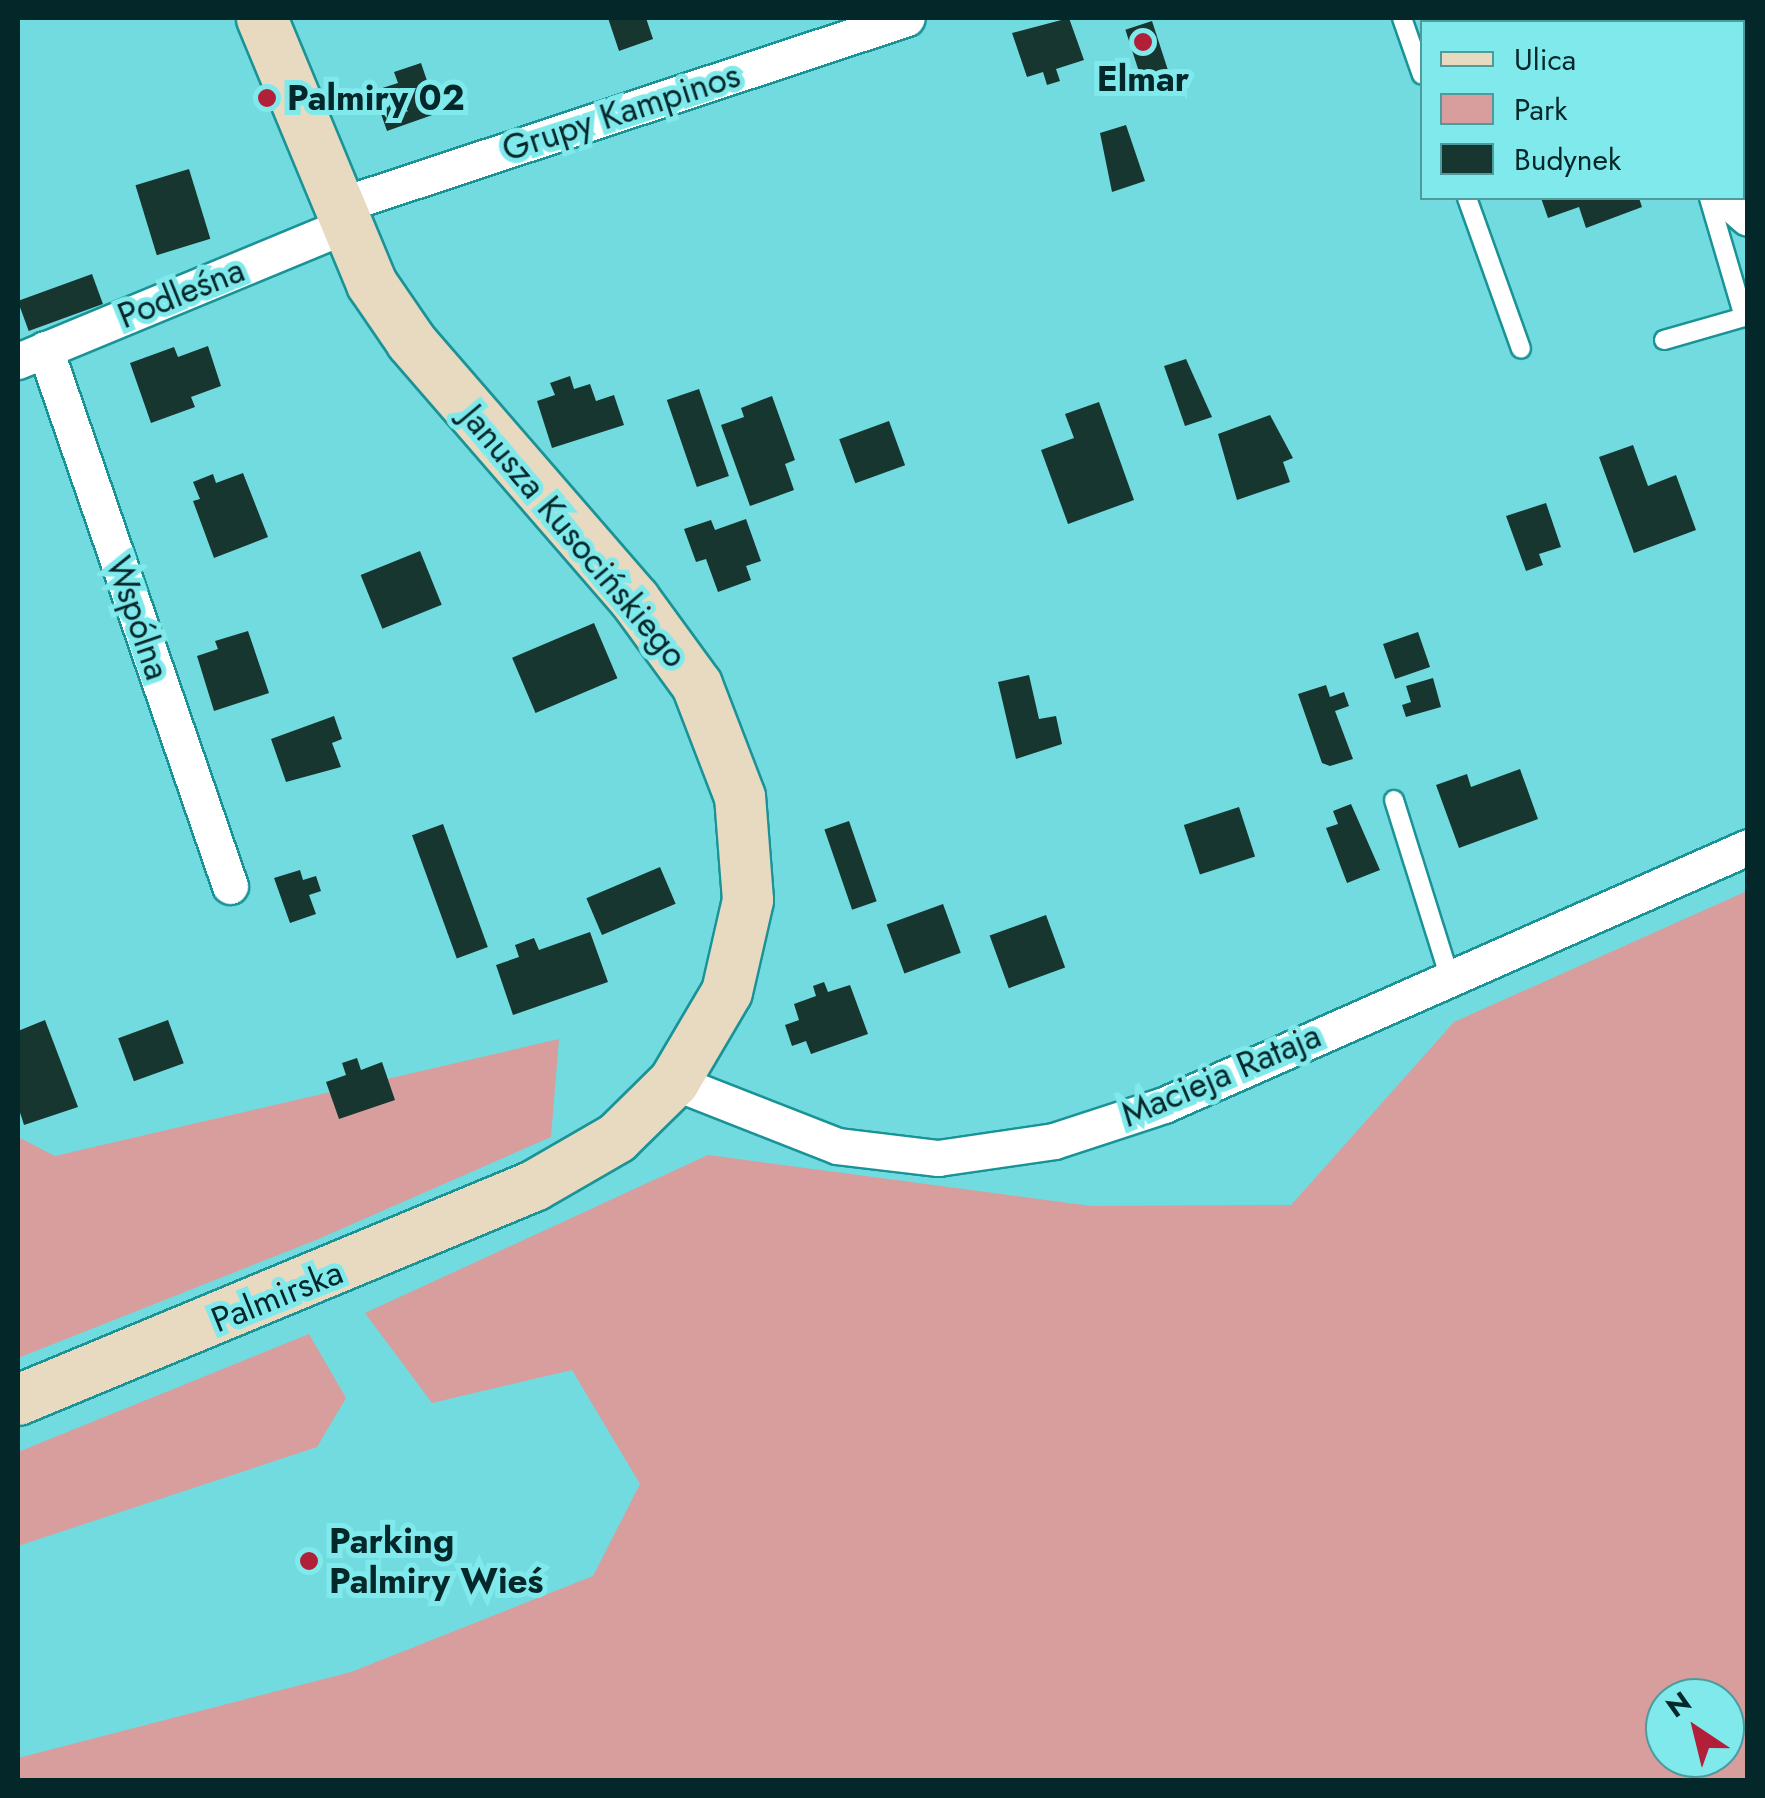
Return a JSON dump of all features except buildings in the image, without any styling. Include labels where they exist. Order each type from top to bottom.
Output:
[{"type":"street","name":"Janusza Kusocińskiego","points":[[262,18],[339,216],[372,284],[411,341],[634,600],[697,685],[740,797],[748,900],[727,992],[674,1082],[616,1138],[534,1186]]},
{"type":"street","name":"Grupy Kampinos","points":[[339,216],[907,18]]},
{"type":"street","points":[[1727,200],[1748,218]]},
{"type":"street","name":"Podleśna","points":[[32,355],[339,216]]},
{"type":"street","name":"Wspólna","points":[[32,355],[230,886]]},
{"type":"street","name":"Macieja Rataja","points":[[674,1082],[837,1146],[938,1158],[1054,1141],[1164,1105],[1748,847]]},
{"type":"street","name":"Palmirska","points":[[18,1400],[534,1186]]},
{"type":"lane","points":[[1402,18],[1420,69]]},
{"type":"lane","points":[[1467,200],[1521,349]]},
{"type":"lane","points":[[1664,340],[1744,316],[1711,200]]},
{"type":"lane","points":[[1394,800],[1449,976]]},
{"type":"green space","points":[[1747,891],[1747,1780],[18,1780],[18,1758],[351,1672],[593,1576],[640,1484],[572,1370],[432,1403],[365,1313],[708,1155],[1091,1206],[1291,1205],[1454,1022]]},
{"type":"green space","points":[[559,1039],[551,1137],[316,1240],[18,1358],[18,1137],[55,1156]]},
{"type":"green space","points":[[309,1334],[346,1398],[317,1447],[18,1546],[18,1452]]},
{"type":"place","name":"Elmar","points":[[1143,42]]},
{"type":"place","name":"Palmiry 02","points":[[267,98]]},
{"type":"place","name":"Parking Palmiry Wieś","points":[[309,1561]]}]
